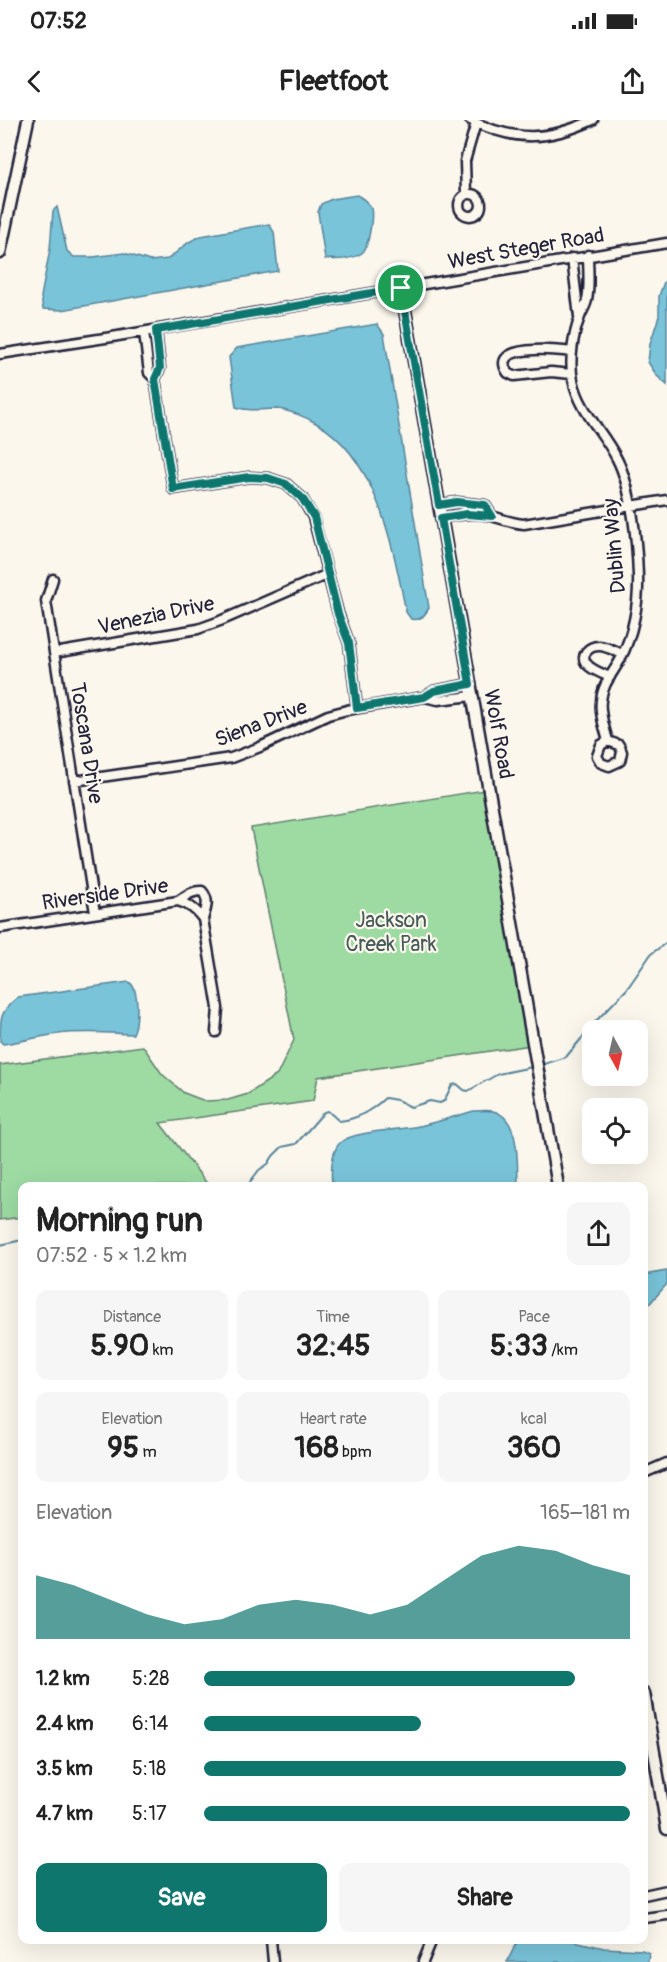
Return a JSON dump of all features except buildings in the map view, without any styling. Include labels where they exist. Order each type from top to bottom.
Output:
[{"type":"main road","points":[[0,253],[28,120]]},
{"type":"main road","name":"Wolf Road","points":[[401,288],[557,1182]]},
{"type":"main road","points":[[648,1717],[667,1829]]},
{"type":"street","points":[[466,194],[465,161],[473,121],[498,131],[526,137],[553,135],[593,120]]},
{"type":"street","name":"West Steger Road","points":[[0,354],[144,332],[667,243]]},
{"type":"street","name":"Dublin Way","points":[[588,255],[587,301],[579,318],[572,352],[572,374],[577,395],[588,418],[618,460],[626,482],[637,552],[637,602],[622,654],[604,685],[600,702],[608,741]]},
{"type":"street","name":"Dublin Way","points":[[572,258],[579,318]]},
{"type":"street","points":[[156,330],[160,368],[155,379],[173,489],[249,477],[268,478],[286,484],[302,498],[314,517],[338,614],[349,643],[357,708]]},
{"type":"street","points":[[144,332],[149,373],[155,379]]},
{"type":"street","points":[[572,352],[534,350],[511,353],[505,358],[504,363],[508,373],[514,376],[551,372],[572,374]]},
{"type":"street","points":[[441,518],[467,514],[492,516],[511,524],[524,524],[667,500]]},
{"type":"street","points":[[439,505],[457,502],[485,505],[492,516]]},
{"type":"street","name":"Venezia Drive","points":[[54,653],[198,629],[328,574]]},
{"type":"street","name":"Toscana Drive","points":[[53,579],[46,601],[95,913]]},
{"type":"street","points":[[610,677],[590,667],[586,662],[587,651],[601,646],[622,654]]},
{"type":"street","name":"Siena Drive","points":[[424,697],[434,691],[470,684]]},
{"type":"street","name":"Siena Drive","points":[[75,781],[231,758],[328,715],[357,708],[424,697],[438,700],[472,696]]},
{"type":"street","points":[[178,901],[188,894],[202,891],[207,896],[208,903],[203,919],[218,1008],[216,1032]]},
{"type":"street","name":"Riverside Drive","points":[[0,928],[178,901],[189,905],[203,919]]},
{"type":"street","points":[[648,1471],[667,1463]]},
{"type":"street","points":[[648,1893],[667,1890]]},
{"type":"street","points":[[648,1917],[667,1914]]},
{"type":"street","points":[[271,1944],[273,1962]]},
{"type":"street","points":[[423,1962],[430,1944]]},
{"type":"green space","name":"Jackson Creek Park","points":[[484,790],[531,1045],[318,1077],[313,1101],[160,1123],[206,1182],[18,1182],[18,1218],[0,1220],[0,1065],[143,1046],[162,1074],[184,1093],[205,1101],[228,1100],[248,1094],[277,1075],[294,1040],[251,828]]},
{"type":"water","points":[[357,195],[371,208],[367,245],[362,253],[349,258],[325,259],[318,212],[321,204],[332,199]]},
{"type":"water","points":[[57,207],[67,251],[74,257],[124,253],[150,261],[168,259],[189,242],[201,236],[269,224],[274,232],[278,271],[62,310],[43,309],[41,297],[50,249],[53,211]]},
{"type":"water","points":[[667,280],[667,385],[657,376],[648,362],[650,344],[659,316],[659,296]]},
{"type":"water","points":[[377,324],[384,334],[429,608],[420,619],[411,619],[406,612],[388,533],[368,481],[354,458],[337,439],[316,423],[302,416],[277,409],[251,410],[236,407],[229,357],[237,348]]},
{"type":"water","points":[[129,982],[133,986],[136,999],[137,1015],[133,1034],[77,1033],[51,1035],[3,1044],[0,1041],[0,1026],[4,1011],[18,997]]},
{"type":"water","points":[[474,1111],[493,1111],[502,1115],[509,1123],[516,1143],[518,1182],[332,1182],[335,1151],[337,1146],[347,1138],[440,1121]]},
{"type":"water","points":[[667,1271],[667,1284],[648,1305],[648,1274]]},
{"type":"water","points":[[516,1944],[587,1944],[604,1948],[642,1950],[649,1953],[648,1962],[507,1962]]},
{"type":"waterway","points":[[541,1065],[566,1057],[627,989],[651,954],[667,942]]},
{"type":"waterway","points":[[250,1182],[282,1147],[296,1144],[324,1112],[328,1111],[339,1121],[352,1119],[385,1098],[397,1100],[411,1107],[430,1101],[440,1103],[444,1101],[452,1085],[457,1084],[468,1091],[498,1074],[532,1067]]},
{"type":"waterway","points":[[0,1245],[18,1241]]},
{"type":"route","points":[[401,288],[439,505],[471,502],[485,505],[492,516],[467,514],[441,518],[470,684],[434,691],[424,697],[357,708],[349,643],[338,614],[314,517],[302,498],[286,484],[268,478],[249,477],[173,489],[155,379],[160,368],[156,330],[401,288]]}]
